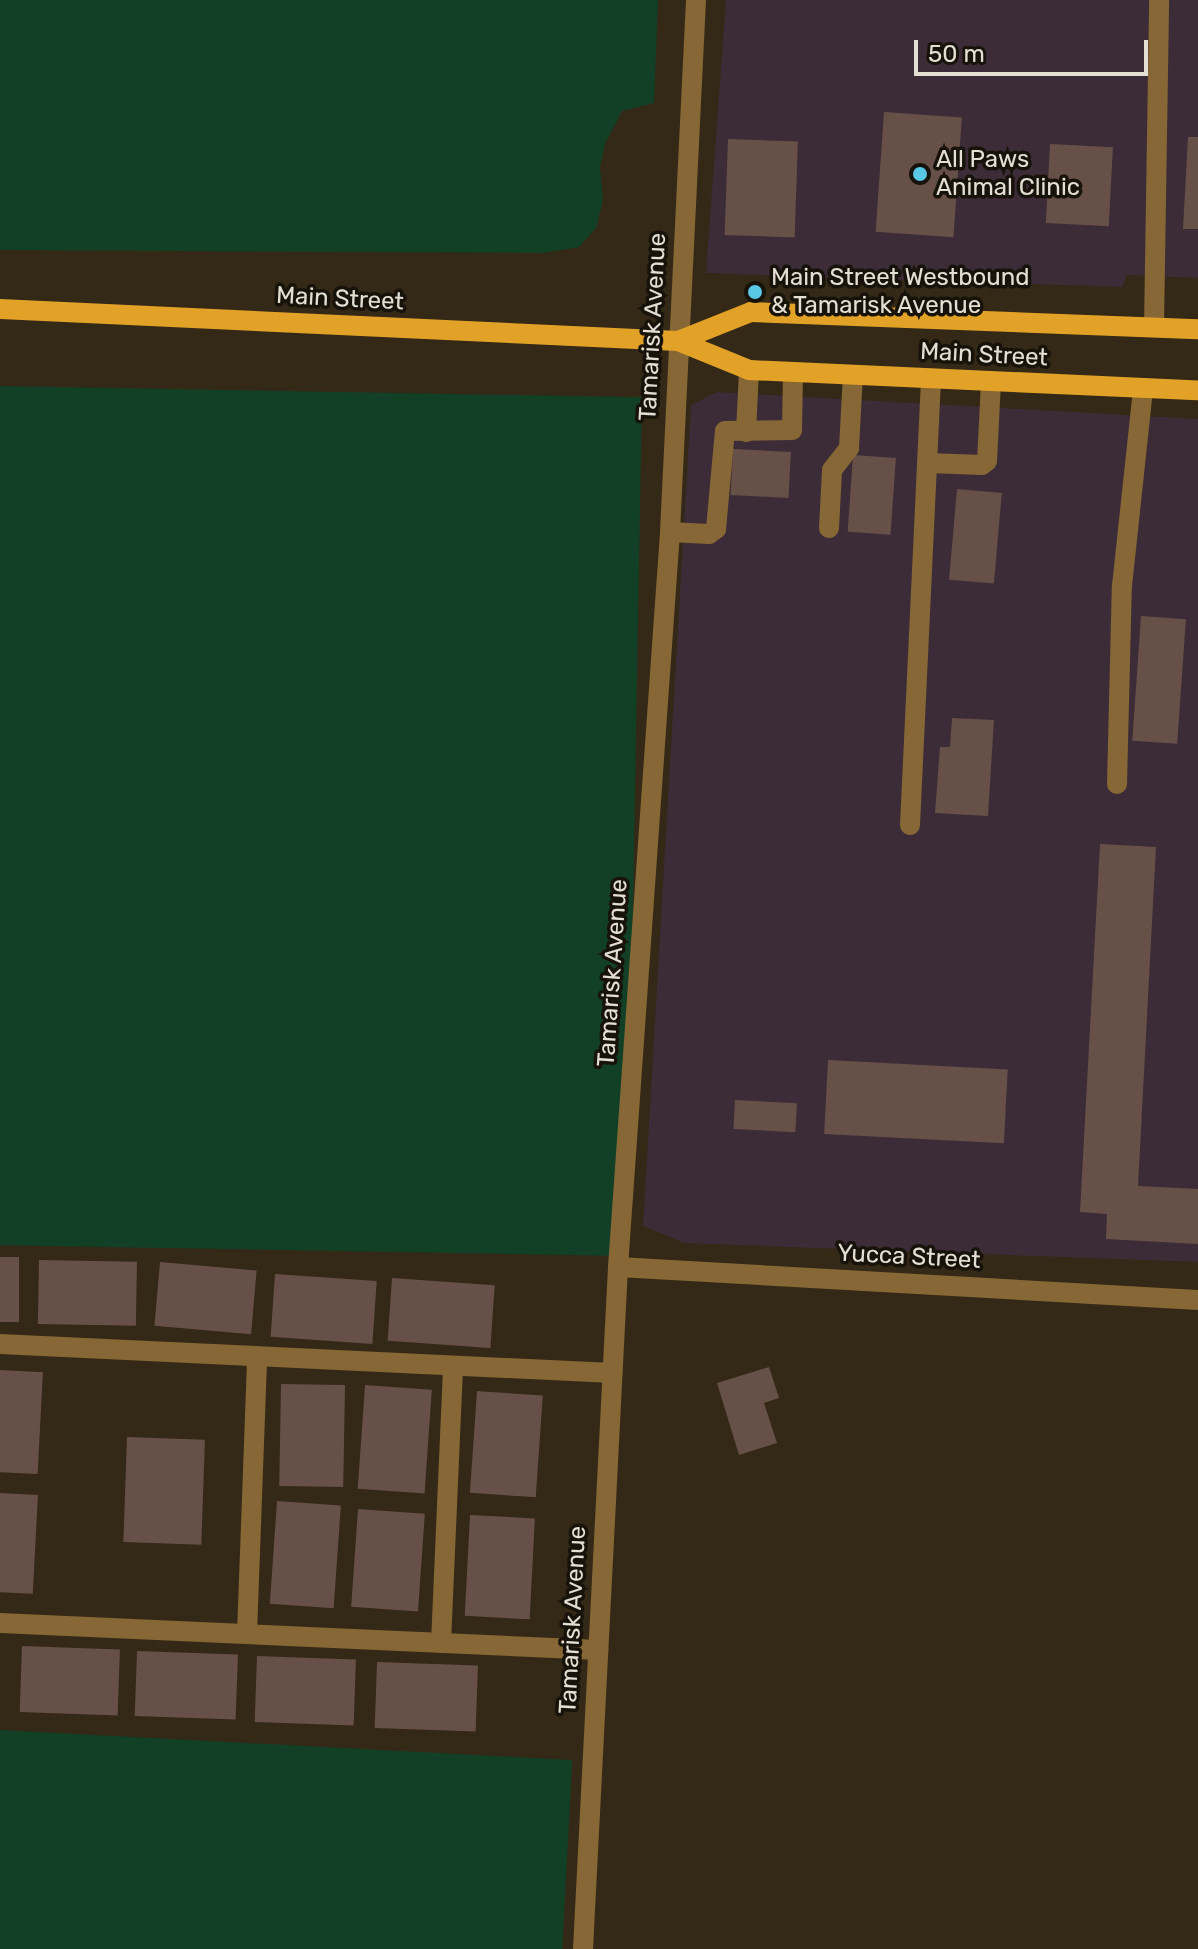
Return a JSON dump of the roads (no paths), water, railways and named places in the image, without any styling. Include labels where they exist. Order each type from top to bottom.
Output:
[{"type":"main road","name":"Main Street","points":[[0,309],[678,341],[749,370],[1198,390]]},
{"type":"main road","name":"Main Street","points":[[678,341],[751,312],[1198,329]]},
{"type":"street","name":"Tamarisk Avenue","points":[[583,1949],[618,1267],[670,532],[696,0]]},
{"type":"street","points":[[1154,327],[1159,0]]},
{"type":"street","points":[[746,432],[749,370]]},
{"type":"street","points":[[670,532],[709,534],[716,529],[722,436],[725,431],[792,430],[793,372]]},
{"type":"street","points":[[829,528],[832,470],[849,448],[853,375]]},
{"type":"street","points":[[910,825],[931,378]]},
{"type":"street","points":[[928,463],[982,465],[987,461],[991,381]]},
{"type":"street","points":[[1117,784],[1122,586],[1143,388]]},
{"type":"street","name":"Yucca Street","points":[[618,1267],[1198,1300]]},
{"type":"street","points":[[0,1344],[612,1373]]},
{"type":"street","points":[[247,1634],[257,1356]]},
{"type":"street","points":[[441,1643],[453,1366]]},
{"type":"street","points":[[0,1623],[598,1650]]},
{"type":"place","name":"All Paws Animal Clinic","points":[[920,174]]},
{"type":"place","name":"Main Street Westbound & Tamarisk Avenue","points":[[755,292]]}]
